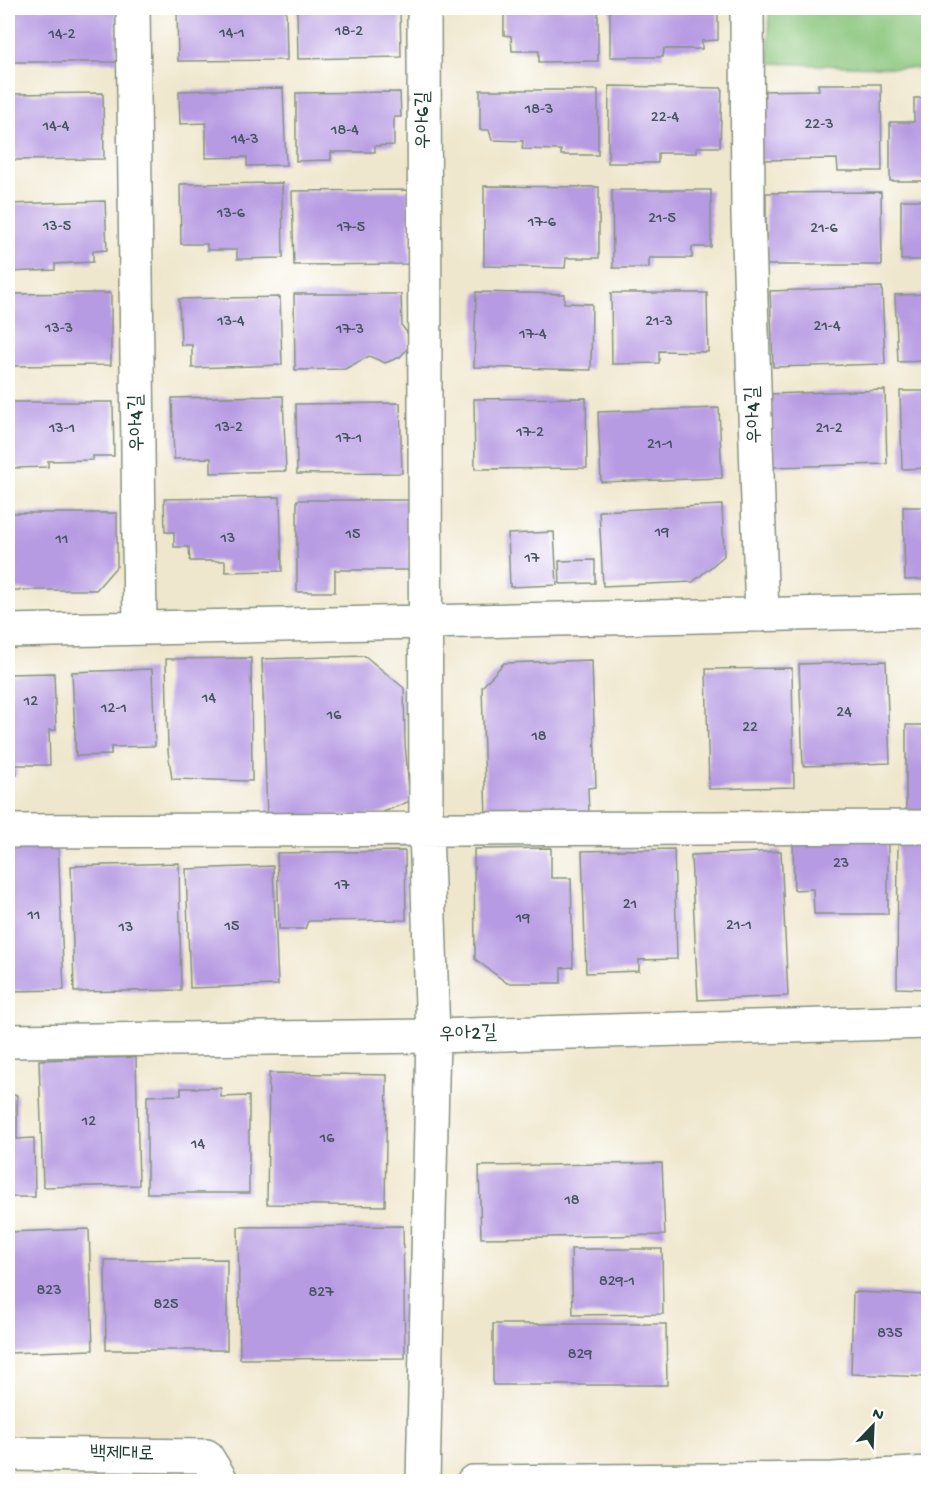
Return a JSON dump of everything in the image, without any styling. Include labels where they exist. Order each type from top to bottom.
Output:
[{"type":"street","name":"우아4길","points":[[133,8],[140,628]]},
{"type":"street","name":"우아6길","points":[[424,8],[426,622]]},
{"type":"street","name":"우아4길","points":[[747,8],[748,215],[762,615]]},
{"type":"street","points":[[8,631],[928,611]]},
{"type":"street","points":[[423,1482],[433,1036],[426,829],[426,622]]},
{"type":"street","points":[[8,831],[928,827]]},
{"type":"street","name":"우아2길","points":[[8,1041],[433,1036],[928,1022]]},
{"type":"street","name":"백제대로","points":[[8,1454],[206,1456],[222,1482]]},
{"type":"street","points":[[473,1482],[832,1479],[928,1473]]},
{"type":"green space","points":[[769,8],[928,8],[928,69],[769,63]]},
{"type":"building","points":[[8,8],[116,8],[117,62],[8,62]]},
{"type":"building","points":[[177,8],[286,8],[287,60],[178,61]]},
{"type":"building","points":[[297,8],[400,8],[401,57],[298,59]]},
{"type":"building","points":[[504,8],[598,8],[598,61],[539,62],[539,51],[512,51],[511,36],[504,35]]},
{"type":"building","points":[[610,8],[718,8],[718,40],[702,41],[702,49],[664,49],[663,57],[610,57]]},
{"type":"building","points":[[818,84],[881,84],[882,171],[838,171],[837,159],[757,160],[756,91],[819,90]]},
{"type":"building","points":[[609,86],[722,88],[720,147],[697,147],[697,153],[658,153],[658,163],[608,163]]},
{"type":"building","points":[[283,88],[286,165],[247,166],[247,157],[206,158],[206,123],[180,124],[179,91]]},
{"type":"building","points":[[480,90],[598,90],[598,155],[561,155],[561,150],[522,149],[523,141],[492,140],[489,130],[480,130]]},
{"type":"building","points":[[400,92],[401,117],[394,117],[394,145],[375,146],[375,152],[331,152],[331,160],[296,161],[296,93]]},
{"type":"building","points":[[103,93],[104,159],[8,160],[8,94]]},
{"type":"building","points":[[914,98],[928,98],[928,181],[890,181],[890,122],[914,122]]},
{"type":"building","points":[[282,183],[283,258],[237,259],[237,250],[207,250],[207,244],[181,244],[180,184]]},
{"type":"building","points":[[484,186],[599,187],[599,258],[566,258],[565,268],[484,266]]},
{"type":"building","points":[[408,190],[410,264],[294,265],[292,191]]},
{"type":"building","points":[[612,190],[711,190],[711,247],[692,247],[692,258],[649,258],[649,268],[613,268]]},
{"type":"building","points":[[881,192],[882,265],[766,265],[766,193]]},
{"type":"building","points":[[901,200],[928,200],[928,260],[901,260]]},
{"type":"building","points":[[105,201],[107,250],[93,251],[93,262],[55,264],[55,270],[8,272],[8,204]]},
{"type":"building","points":[[882,287],[885,364],[773,367],[770,291]]},
{"type":"building","points":[[476,292],[564,294],[564,303],[592,304],[591,370],[474,367]]},
{"type":"building","points":[[111,293],[111,365],[8,366],[8,294]]},
{"type":"building","points":[[611,293],[707,293],[708,352],[659,351],[659,363],[612,364]]},
{"type":"building","points":[[294,294],[401,294],[402,326],[408,334],[408,348],[400,357],[385,363],[369,356],[345,369],[295,370]]},
{"type":"building","points":[[928,294],[928,361],[898,362],[895,295]]},
{"type":"building","points":[[280,297],[282,365],[192,368],[192,345],[181,345],[179,299]]},
{"type":"building","points":[[885,390],[887,464],[773,467],[771,394]]},
{"type":"building","points":[[900,391],[928,391],[928,468],[902,469]]},
{"type":"building","points":[[283,396],[286,471],[211,473],[211,458],[174,459],[172,398]]},
{"type":"building","points":[[586,398],[587,468],[475,469],[474,399]]},
{"type":"building","points":[[10,402],[113,402],[114,456],[93,456],[93,460],[48,461],[48,467],[11,468]]},
{"type":"building","points":[[400,403],[402,473],[297,474],[296,404]]},
{"type":"building","points":[[719,408],[722,478],[601,482],[598,412]]},
{"type":"building","points":[[280,497],[282,571],[225,572],[225,561],[190,561],[189,547],[174,547],[174,532],[165,532],[164,499]]},
{"type":"building","points":[[297,500],[409,500],[409,570],[335,570],[335,592],[297,592]]},
{"type":"building","points":[[722,505],[724,556],[693,582],[603,586],[599,511]]},
{"type":"building","points":[[903,507],[928,507],[928,579],[905,580]]},
{"type":"building","points":[[8,513],[117,513],[117,566],[96,590],[8,590]]},
{"type":"building","points":[[554,532],[557,585],[510,587],[508,534]]},
{"type":"building","points":[[595,560],[595,583],[560,584],[559,561]]},
{"type":"building","points":[[365,656],[404,688],[405,744],[410,801],[376,815],[267,819],[262,659]]},
{"type":"building","points":[[251,658],[252,781],[172,779],[168,751],[166,659]]},
{"type":"building","points":[[592,660],[596,787],[588,788],[589,815],[486,819],[482,687],[504,663]]},
{"type":"building","points":[[886,661],[890,763],[803,766],[799,664]]},
{"type":"building","points":[[792,668],[794,787],[709,789],[706,669]]},
{"type":"building","points":[[152,669],[155,746],[111,747],[111,755],[76,756],[72,672]]},
{"type":"building","points":[[54,673],[56,730],[49,730],[50,765],[16,765],[17,775],[8,775],[8,674]]},
{"type":"building","points":[[906,725],[928,725],[928,814],[906,814]]},
{"type":"building","points":[[888,838],[888,914],[814,914],[813,889],[794,890],[793,839]]},
{"type":"building","points":[[58,839],[64,990],[8,991],[8,842]]},
{"type":"building","points":[[898,839],[928,840],[928,989],[897,988]]},
{"type":"building","points":[[551,848],[551,878],[571,878],[573,967],[561,968],[561,983],[507,983],[475,959],[474,849]]},
{"type":"building","points":[[674,849],[677,959],[639,960],[639,971],[586,973],[582,851]]},
{"type":"building","points":[[405,851],[406,920],[308,921],[305,929],[279,929],[277,853]]},
{"type":"building","points":[[781,851],[788,996],[698,1000],[691,855]]},
{"type":"building","points":[[179,863],[181,990],[74,992],[71,866]]},
{"type":"building","points":[[273,866],[278,985],[190,988],[186,869]]},
{"type":"building","points":[[136,1057],[139,1185],[43,1187],[39,1060]]},
{"type":"building","points":[[269,1073],[387,1075],[385,1206],[267,1204]]},
{"type":"building","points":[[181,1088],[221,1088],[221,1097],[249,1096],[249,1193],[147,1193],[147,1096],[181,1095]]},
{"type":"building","points":[[8,1095],[17,1095],[17,1139],[34,1138],[35,1197],[8,1197]]},
{"type":"building","points":[[662,1163],[665,1235],[481,1238],[479,1166]]},
{"type":"building","points":[[403,1226],[405,1358],[240,1359],[238,1227]]},
{"type":"building","points":[[89,1229],[93,1350],[8,1353],[8,1232]]},
{"type":"building","points":[[571,1249],[662,1249],[663,1314],[573,1315]]},
{"type":"building","points":[[227,1259],[227,1350],[106,1350],[105,1260]]},
{"type":"building","points":[[853,1292],[928,1295],[928,1377],[851,1374]]},
{"type":"building","points":[[493,1324],[666,1324],[667,1385],[493,1385]]}]
